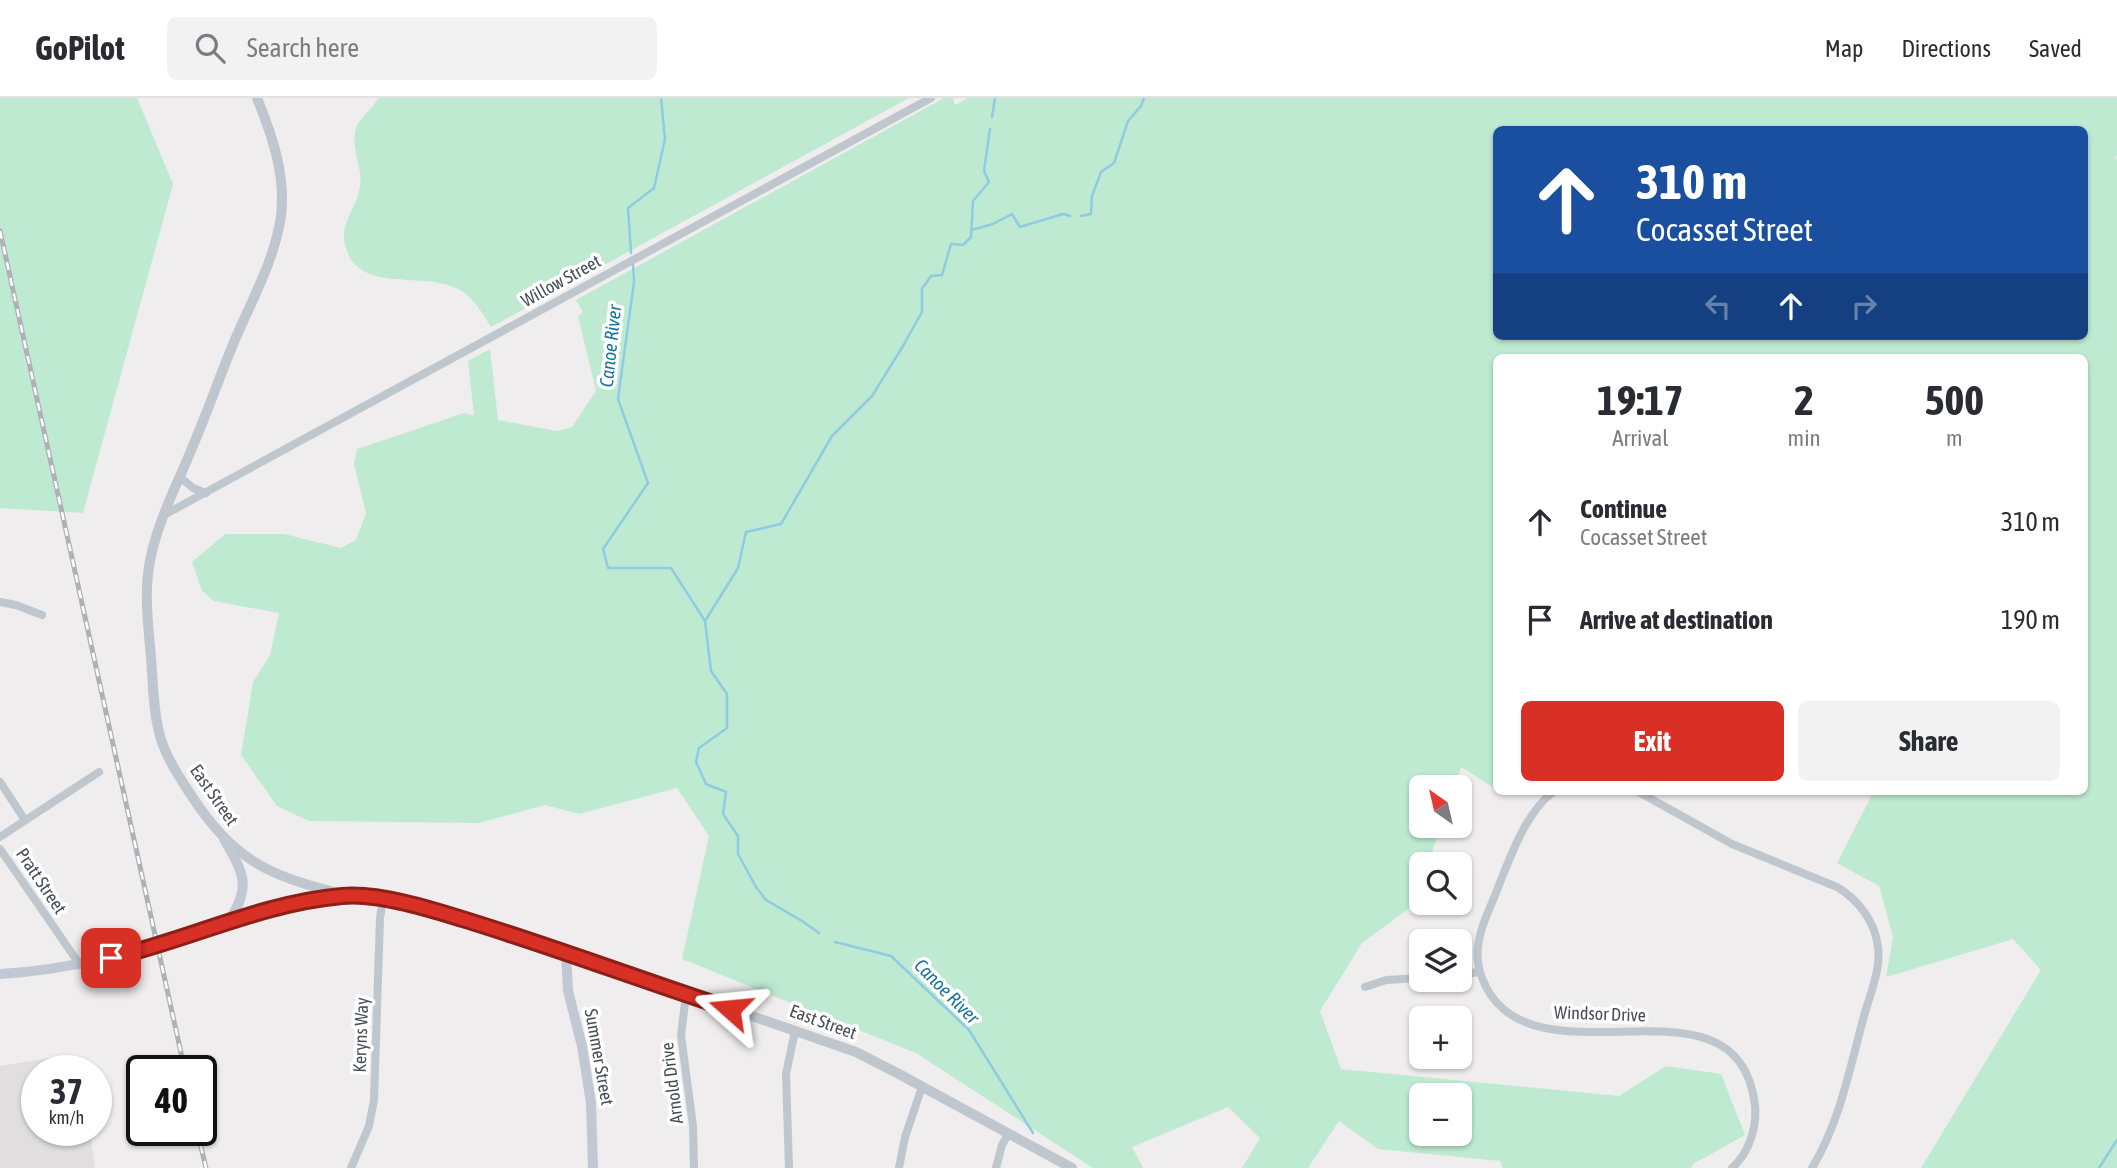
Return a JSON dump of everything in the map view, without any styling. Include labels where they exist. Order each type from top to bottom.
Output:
[{"type":"main road","points":[[224,839],[243,879],[243,892],[238,907],[228,922]]},
{"type":"main road","points":[[0,974],[80,965],[145,949],[283,907],[346,895]]},
{"type":"main road","name":"East Street","points":[[346,895],[426,908],[566,954]]},
{"type":"main road","name":"Summer Street","points":[[566,954],[568,991],[582,1046],[591,1102],[593,1168]]},
{"type":"street","name":"East Street","points":[[257,98],[271,132],[280,173],[281,215],[274,246],[259,288],[156,536],[146,581],[158,729],[163,746],[176,771],[224,839],[254,863],[274,873],[346,895]]},
{"type":"street","name":"Willow Street","points":[[164,515],[931,98]]},
{"type":"street","points":[[180,477],[193,488],[206,493]]},
{"type":"street","points":[[0,601],[42,615]]},
{"type":"street","points":[[0,837],[99,772]]},
{"type":"street","points":[[0,782],[25,820]]},
{"type":"street","points":[[1472,973],[1478,972],[1478,944],[1484,921],[1531,816],[1550,795]]},
{"type":"street","points":[[1644,795],[1741,848],[1837,887],[1853,897],[1869,920],[1878,950],[1874,981],[1833,1127],[1812,1168]]},
{"type":"street","name":"Pratt Street","points":[[0,849],[80,965]]},
{"type":"street","name":"Keryns Way","points":[[351,1168],[369,1126],[374,1100],[380,918],[383,900]]},
{"type":"street","name":"East Street","points":[[566,954],[856,1052],[1072,1168]]},
{"type":"street","name":"Windsor Drive","points":[[1478,972],[1489,994],[1503,1009],[1518,1020],[1538,1027],[1697,1035],[1708,1038],[1735,1056],[1748,1076],[1755,1113],[1749,1145],[1744,1156],[1732,1168]]},
{"type":"street","points":[[1365,987],[1386,980],[1409,979]]},
{"type":"street","name":"Arnold Drive","points":[[686,995],[681,1035],[693,1126],[694,1168]]},
{"type":"street","points":[[789,1168],[786,1074],[795,1031]]},
{"type":"street","points":[[899,1168],[905,1137],[922,1087]]},
{"type":"street","points":[[996,1168],[1002,1145],[1009,1133]]},
{"type":"shaded area","points":[[21,1063],[21,1146],[92,1146],[95,1168],[0,1168],[0,1066]]},
{"type":"green space","points":[[0,98],[137,98],[173,184],[83,513],[0,508]]},
{"type":"green space","points":[[378,98],[909,98],[491,327],[474,302],[460,290],[432,282],[372,275],[350,258],[344,232],[359,192],[356,128]]},
{"type":"green space","points":[[944,98],[953,98],[955,105],[968,98],[2117,98],[2117,1168],[1921,1168],[2041,970],[2013,939],[1886,977],[1893,937],[1879,886],[1837,863],[1872,795],[2088,795],[2088,354],[1493,354],[1493,787],[1461,767],[1458,775],[1409,775],[1409,838],[1437,838],[1432,852],[1409,852],[1409,908],[1362,943],[1320,1011],[1341,1069],[1619,1096],[1666,1066],[1721,1074],[1745,1135],[1693,1164],[1691,1168],[1503,1168],[1500,1161],[1378,1149],[1339,1121],[1308,1168],[1242,1168],[1260,1138],[1228,1107],[1132,1147],[1143,1168],[1093,1168],[916,1053],[682,959],[709,836],[677,788],[579,814],[545,805],[478,823],[309,821],[277,806],[241,755],[253,682],[270,655],[279,613],[214,601],[202,591],[192,562],[225,534],[284,534],[341,548],[356,540],[366,513],[354,464],[357,449],[464,413],[474,415],[468,361],[490,349],[498,420],[557,431],[572,427],[596,391],[578,316],[583,312],[576,300]]},
{"type":"waterway","name":"Canoe River","points":[[631,253],[628,208],[654,188],[665,139],[661,98]]},
{"type":"waterway","points":[[992,117],[995,98]]},
{"type":"waterway","points":[[1081,216],[1091,214],[1092,196],[1101,172],[1114,163],[1128,121],[1141,106],[1144,98]]},
{"type":"waterway","points":[[705,621],[738,568],[746,532],[781,524],[832,436],[872,396],[903,346],[922,312],[922,289],[931,276],[942,275],[951,244],[963,245],[971,237],[973,201],[989,182],[984,171],[990,129]]},
{"type":"waterway","points":[[972,230],[993,224],[1012,214],[1020,227],[1063,214],[1070,216]]},
{"type":"waterway","name":"Canoe River","points":[[633,264],[634,282],[618,399],[648,483],[603,549],[608,568],[671,568],[705,621],[711,671],[727,694],[727,728],[699,748],[696,762],[706,784],[726,792],[723,814],[738,836],[738,854],[756,887],[766,900],[819,933]]},
{"type":"waterway","name":"Canoe River","points":[[835,942],[891,956],[969,1030],[1033,1133]]},
{"type":"waterway","points":[[2099,1168],[2117,1140]]},
{"type":"railway","points":[[0,231],[181,1055]]},
{"type":"railway","points":[[201,1146],[206,1168]]},
{"type":"route","points":[[111,958],[283,907],[346,895],[426,908],[587,959],[730,1009]]}]
